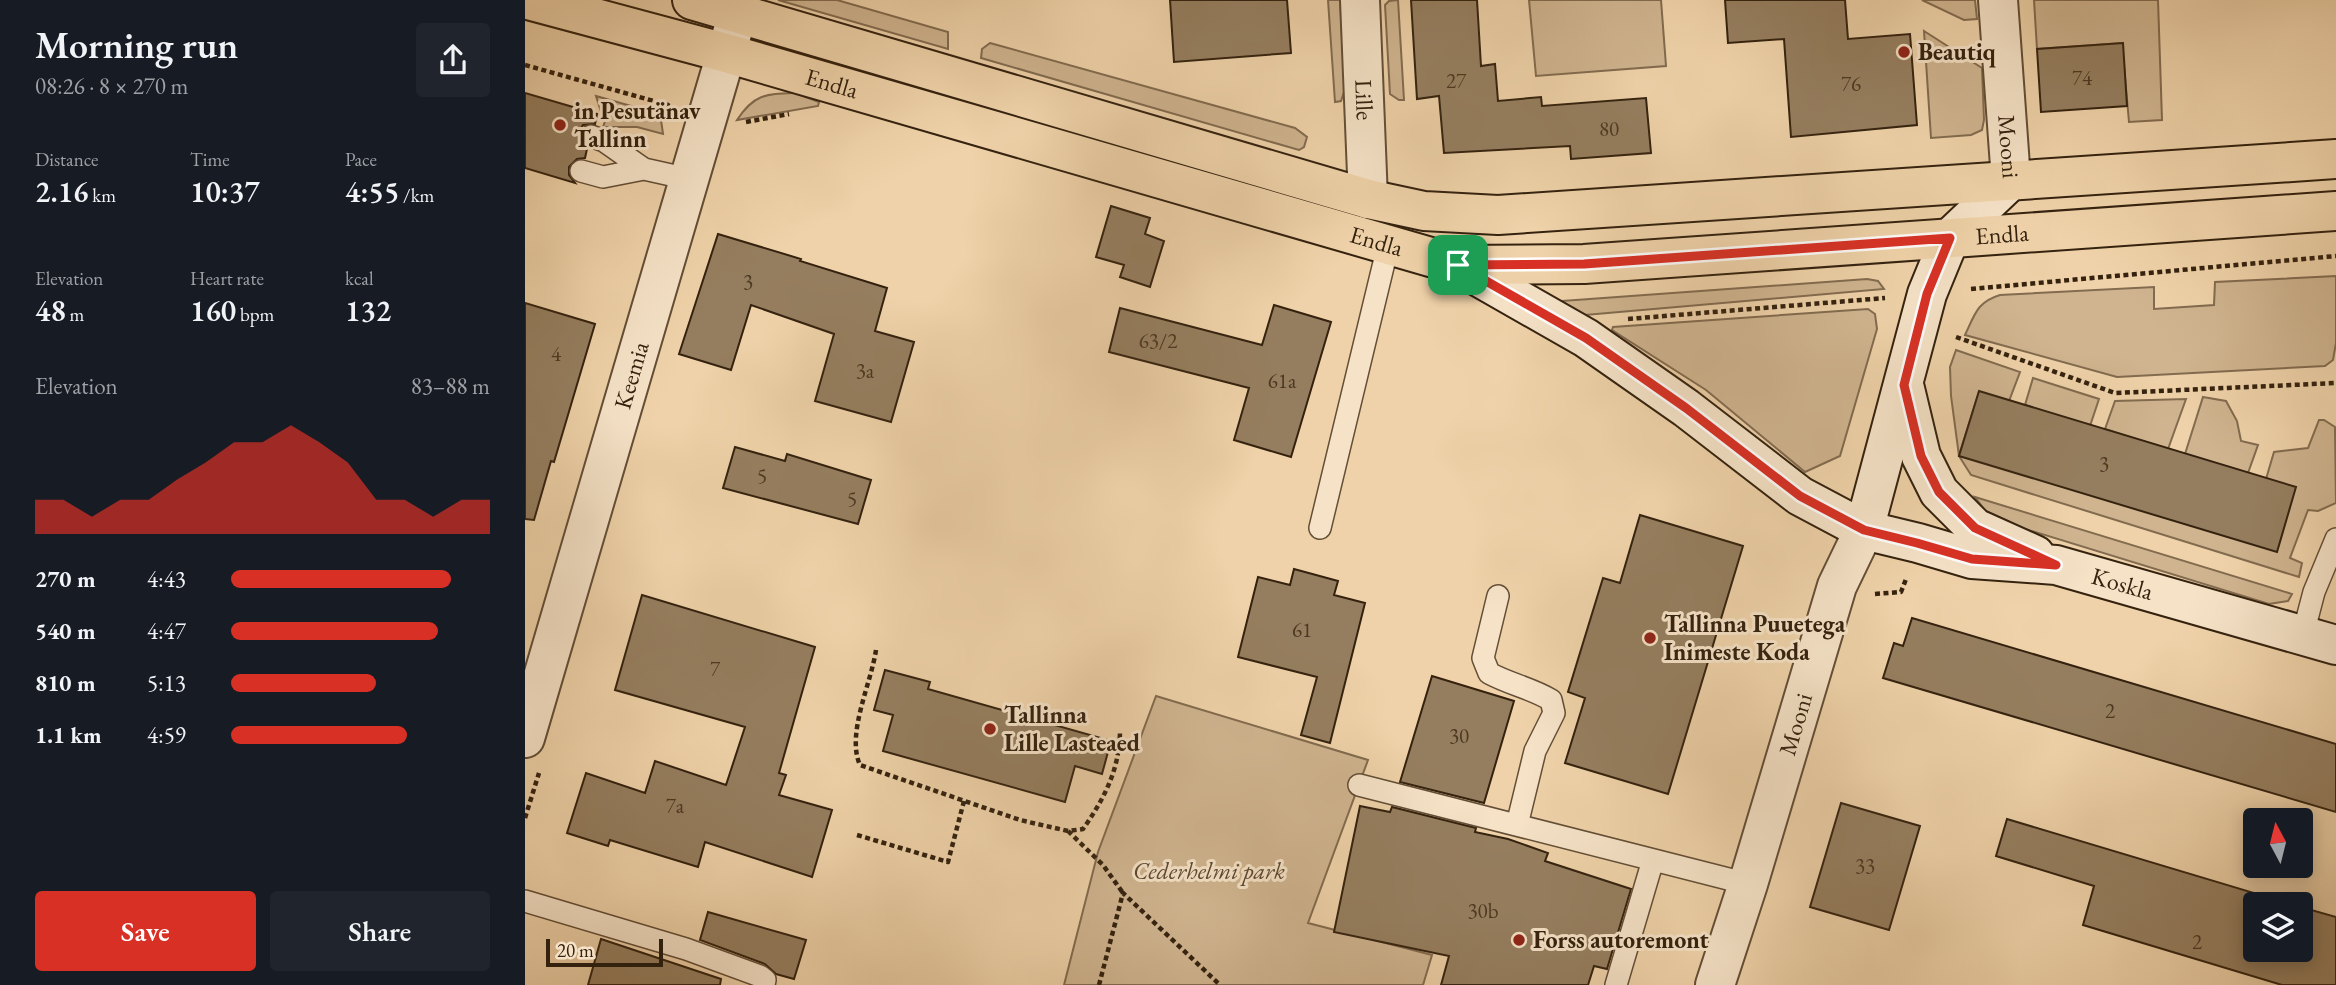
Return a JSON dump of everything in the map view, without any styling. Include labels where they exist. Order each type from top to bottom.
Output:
[{"type":"main road","name":"Endla","points":[[528,0],[726,54],[1458,265],[1584,264],[2336,211]]},
{"type":"main road","name":"Endla","points":[[692,0],[1368,199],[1424,211],[1498,215],[2336,159]]},
{"type":"street","name":"Lille","points":[[1360,0],[1368,199]]},
{"type":"street","name":"Mooni","points":[[1715,985],[1837,586],[1864,530],[1927,294],[1950,238],[2011,180],[1998,0]]},
{"type":"street","name":"Keemia","points":[[525,738],[738,13]]},
{"type":"street","name":"Koskla","points":[[1458,265],[1586,338],[1686,408],[1800,496],[1864,530],[1972,559],[2056,565],[2319,640]]},
{"type":"street","points":[[1904,385],[1921,456],[1939,492],[1975,528],[2056,565]]},
{"type":"lane","points":[[591,136],[604,141],[644,169],[689,179]]},
{"type":"lane","points":[[581,172],[603,177],[644,169]]},
{"type":"lane","points":[[1320,528],[1388,246]]},
{"type":"lane","points":[[2319,640],[2314,592],[2334,549]]},
{"type":"lane","points":[[1498,596],[1483,658],[1489,673],[1551,700],[1554,713],[1535,751],[1517,825]]},
{"type":"lane","points":[[1359,785],[1748,884]]},
{"type":"lane","points":[[1616,985],[1653,859]]},
{"type":"lane","points":[[525,901],[686,949],[760,976],[765,980],[764,985]]},
{"type":"path","points":[[525,65],[668,105]]},
{"type":"path","points":[[1967,289],[2336,256]]},
{"type":"path","points":[[1627,320],[1896,297]]},
{"type":"path","points":[[1949,334],[2115,393],[2336,383]]},
{"type":"path","points":[[1865,594],[1901,592]]},
{"type":"path","points":[[876,650],[872,674],[857,722],[855,752],[860,765],[1020,820],[1068,831],[1083,829],[1102,801],[1120,751],[1120,730]]},
{"type":"path","points":[[857,835],[948,862],[964,801]]},
{"type":"path","points":[[1068,831],[1103,865],[1123,893],[1220,985]]},
{"type":"path","points":[[1099,985],[1123,893]]},
{"type":"green space","points":[[778,0],[837,0],[948,32],[948,49]]},
{"type":"green space","points":[[1328,0],[1340,0],[1345,89],[1341,101],[1335,102]]},
{"type":"green space","points":[[1398,0],[1404,100],[1390,94],[1385,5],[1389,1]]},
{"type":"green space","points":[[1529,0],[1661,0],[1666,66],[1536,76]]},
{"type":"green space","points":[[1922,0],[1975,0],[1977,19],[1964,20]]},
{"type":"green space","points":[[2034,0],[2158,0],[2162,120],[2129,122],[2122,43],[2037,49]]},
{"type":"green space","points":[[1924,31],[1982,68],[1982,130],[1971,135],[1931,138]]},
{"type":"green space","points":[[990,43],[1295,128],[1307,137],[1304,147],[1299,150],[981,58],[982,49]]},
{"type":"green space","points":[[795,93],[819,102],[818,106],[737,120],[749,105],[761,97]]},
{"type":"green space","points":[[596,96],[656,113],[661,120],[663,134],[637,127],[603,127],[607,116],[602,115]]},
{"type":"green space","points":[[2336,276],[2336,343],[2333,360],[2325,366],[2117,377],[1965,335],[1981,305],[2000,295],[2154,287],[2154,309],[2214,305],[2215,282]]},
{"type":"green space","points":[[1867,279],[1878,281],[1884,289],[1585,315],[1548,302]]},
{"type":"green space","points":[[1868,309],[1875,314],[1877,329],[1840,456],[1805,472],[1706,390],[1612,330],[1613,327]]},
{"type":"green space","points":[[1956,350],[2020,372],[2009,401],[1979,392],[1959,455],[2266,479],[2274,452],[2308,448],[2319,420],[2335,427],[2336,503],[2318,511],[2308,510],[2290,558],[2302,563],[2299,577],[1971,475],[1959,456],[1951,396],[1950,367]]},
{"type":"green space","points":[[2033,378],[2099,399],[2090,426],[2025,405]]},
{"type":"green space","points":[[2203,397],[2226,401],[2237,421],[2241,441],[2258,445],[2248,473],[2185,454]]},
{"type":"green space","points":[[2186,399],[2168,449],[2105,429],[2115,401]]},
{"type":"green space","points":[[1975,497],[2292,594],[2288,601],[2269,604],[2009,524],[1987,513]]},
{"type":"green space","name":"Cederhelmi park","points":[[1156,696],[1368,760],[1308,923],[1432,955],[1423,985],[1064,985],[1098,852]]},
{"type":"building","points":[[1170,0],[1287,0],[1291,53],[1174,62]]},
{"type":"building","points":[[1411,0],[1477,0],[1481,66],[1495,64],[1498,101],[1541,97],[1542,106],[1646,98],[1651,153],[1571,159],[1570,146],[1444,153],[1439,96],[1417,99]]},
{"type":"building","points":[[1725,0],[1845,0],[1848,39],[1910,34],[1917,125],[1791,137],[1784,39],[1728,43]]},
{"type":"building","points":[[2123,43],[2127,106],[2041,112],[2037,49]]},
{"type":"building","name":"in Pesutänav Tallinn","points":[[525,93],[597,114],[595,124],[583,125],[579,132],[580,144],[587,149],[585,158],[577,159],[569,167],[569,175],[575,183],[525,168]]},
{"type":"building","points":[[1111,206],[1150,218],[1145,234],[1164,241],[1150,287],[1120,277],[1124,265],[1096,257]]},
{"type":"building","points":[[718,234],[887,288],[875,331],[914,342],[891,422],[815,401],[834,334],[751,305],[731,370],[679,354]]},
{"type":"building","points":[[525,303],[595,324],[534,520],[525,519]]},
{"type":"building","points":[[1274,305],[1331,322],[1291,457],[1234,440],[1249,388],[1109,352],[1120,308],[1262,345]]},
{"type":"building","points":[[1979,391],[2296,487],[2277,552],[1959,456]]},
{"type":"building","points":[[735,447],[785,461],[787,454],[871,480],[858,524],[723,488]]},
{"type":"building","name":"Tallinna Puuetega Inimeste Koda","points":[[1640,515],[1743,546],[1668,794],[1565,763],[1585,698],[1568,692],[1603,578],[1620,583]]},
{"type":"building","points":[[1294,569],[1338,581],[1334,595],[1365,603],[1330,743],[1301,735],[1317,677],[1238,657],[1258,577],[1290,585]]},
{"type":"building","points":[[642,595],[815,647],[779,773],[786,775],[779,795],[832,810],[812,877],[705,842],[698,867],[610,840],[608,846],[567,833],[586,773],[645,793],[655,761],[726,785],[745,727],[615,690]]},
{"type":"building","points":[[1912,618],[2336,744],[2336,812],[1883,678],[1894,643],[1903,646]]},
{"type":"building","points":[[885,670],[930,682],[928,689],[1111,741],[1102,774],[1075,766],[1065,802],[883,751],[893,715],[874,710]]},
{"type":"building","points":[[1432,676],[1514,701],[1484,803],[1400,782]]},
{"type":"building","points":[[1841,803],[1920,826],[1889,930],[1810,907]]},
{"type":"building","points":[[1360,806],[1390,812],[1392,807],[1476,828],[1475,832],[1508,839],[1548,853],[1545,861],[1631,889],[1607,969],[1594,966],[1588,985],[1441,985],[1449,956],[1334,932]]},
{"type":"building","points":[[2007,819],[2251,892],[2243,892],[2243,962],[2313,962],[2313,910],[2336,917],[2336,985],[2282,985],[2083,925],[2094,886],[1996,856]]},
{"type":"building","points":[[708,912],[806,940],[794,979],[776,974],[765,964],[700,940]]},
{"type":"building","points":[[601,939],[721,979],[720,985],[588,985]]},
{"type":"place","name":"Beautiq","points":[[1904,52]]},
{"type":"place","name":"in Pesutänav Tallinn","points":[[560,125]]},
{"type":"place","name":"Tallinna Puuetega Inimeste Koda","points":[[1650,638]]},
{"type":"place","name":"Tallinna Lille Lasteaed","points":[[990,729]]},
{"type":"place","name":"Forss autoremont","points":[[1519,940]]},
{"type":"route","points":[[1950,238],[1927,294],[1904,385],[1921,456],[1939,492],[1975,528],[2056,565],[1972,559],[1864,530],[1800,496],[1686,408],[1586,338],[1458,265],[1584,264],[1950,238]]}]
